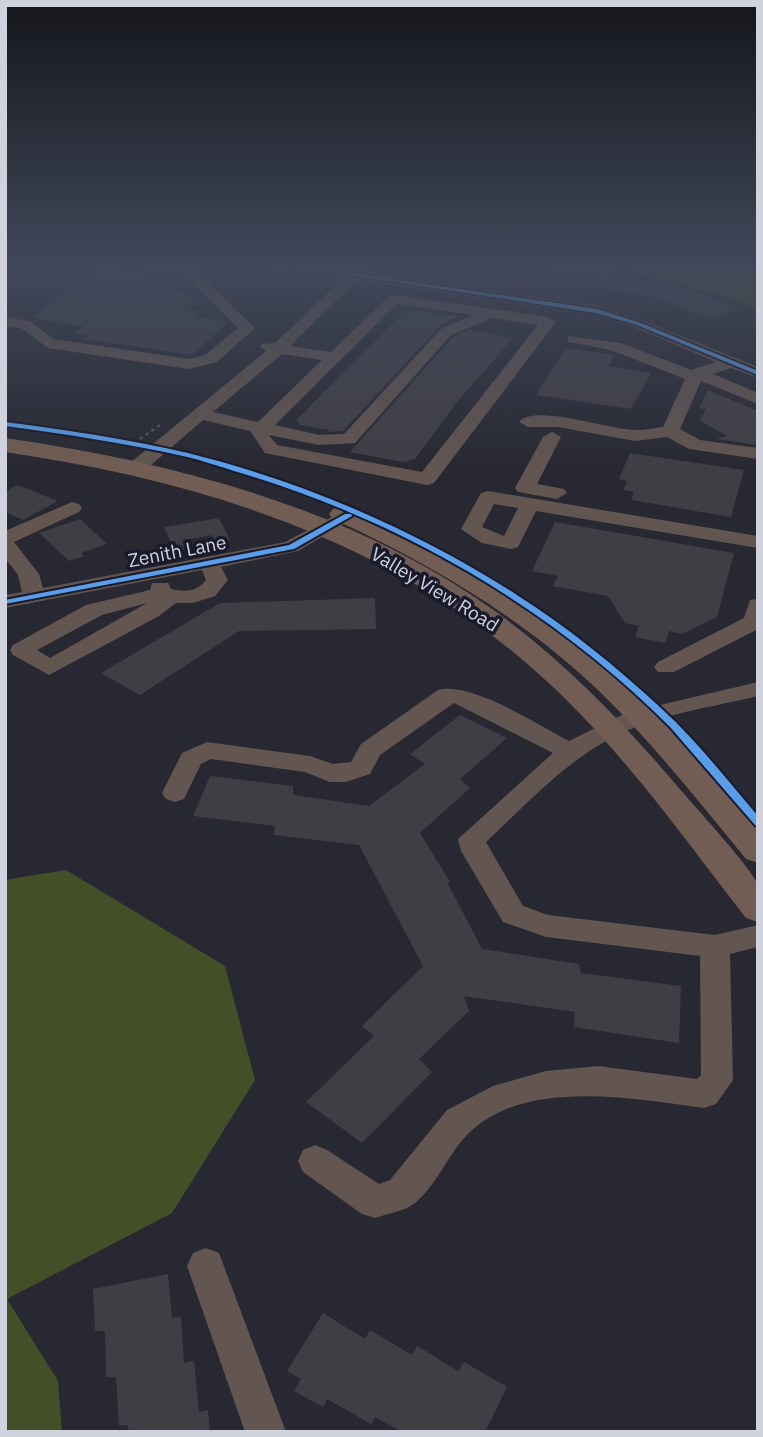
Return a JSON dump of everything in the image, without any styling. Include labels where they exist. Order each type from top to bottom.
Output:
[{"type":"main road","name":"Valley View Road","points":[[5,430],[150,457],[203,484],[338,522],[425,554],[538,624],[592,669],[641,719],[758,851]]},
{"type":"main road","name":"Valley View Road","points":[[5,445],[150,457]]},
{"type":"main road","name":"Valley View Road","points":[[338,522],[489,621],[542,662],[609,729],[758,908]]},
{"type":"street","points":[[37,334],[48,342],[189,364],[211,359],[241,334]]},
{"type":"street","points":[[150,457],[293,334]]},
{"type":"street","points":[[357,334],[258,432],[271,449],[427,480],[538,334]]},
{"type":"street","points":[[198,414],[326,441],[354,436],[444,334]]},
{"type":"street","points":[[661,334],[758,373]]},
{"type":"street","points":[[574,339],[615,346],[758,399]]},
{"type":"street","points":[[233,342],[332,357]]},
{"type":"street","points":[[670,430],[697,376],[731,362]]},
{"type":"street","points":[[528,422],[558,422],[635,436],[670,430],[695,445],[758,454]]},
{"type":"street","points":[[552,437],[525,488],[758,527]]},
{"type":"street","points":[[530,504],[758,542]]},
{"type":"street","points":[[34,596],[28,575],[5,541],[72,508]]},
{"type":"street","name":"Zenith Lane","points":[[5,601],[34,596],[163,587],[209,563],[291,547],[338,522]]},
{"type":"street","points":[[163,587],[49,668],[20,650],[93,610],[163,587],[198,596],[212,589],[217,580],[209,563]]},
{"type":"street","points":[[666,667],[754,622],[757,611]]},
{"type":"street","points":[[758,689],[609,729],[571,752],[472,839],[475,851],[513,914],[547,926],[715,946],[758,936]]},
{"type":"street","points":[[176,793],[191,759],[207,750],[310,764],[330,773],[346,773],[361,768],[370,750],[446,695],[459,696],[571,752]]},
{"type":"street","points":[[315,1161],[375,1202],[402,1192],[458,1120],[493,1100],[546,1085],[598,1080],[704,1094],[717,1080],[715,946]]},
{"type":"street","points":[[206,1266],[265,1432]]},
{"type":"path","points":[[120,440],[150,457]]},
{"type":"green space","points":[[66,870],[225,966],[255,1080],[172,1213],[7,1299],[58,1381],[62,1432],[5,1432],[5,880]]},
{"type":"building","points":[[82,334],[215,334],[192,355],[85,339],[89,335]]},
{"type":"building","points":[[382,334],[432,334],[343,431],[328,432],[329,430],[300,425],[297,420]]},
{"type":"building","points":[[460,334],[491,334],[513,338],[457,402],[415,459],[403,462],[350,452],[453,337]]},
{"type":"building","points":[[566,348],[614,355],[608,366],[651,373],[631,409],[536,395]]},
{"type":"building","points":[[708,390],[758,411],[758,445],[716,439],[727,436],[700,421],[706,409],[699,408]]},
{"type":"building","points":[[630,453],[744,470],[731,517],[631,500],[634,492],[623,490],[627,481],[619,479]]},
{"type":"building","points":[[17,485],[58,501],[23,520],[5,512],[5,492]]},
{"type":"building","points":[[219,518],[230,540],[215,543],[212,535],[185,540],[189,549],[175,551],[164,527]]},
{"type":"building","points":[[80,519],[107,544],[81,553],[84,556],[69,561],[39,533]]},
{"type":"building","points":[[555,522],[734,553],[717,617],[682,634],[669,631],[665,643],[635,637],[639,626],[625,623],[608,596],[553,586],[558,576],[532,571]]},
{"type":"building","points":[[375,598],[376,629],[239,631],[140,695],[101,673],[220,603]]},
{"type":"building","points":[[460,715],[507,738],[460,779],[470,788],[420,833],[450,882],[447,882],[482,949],[579,964],[581,973],[681,986],[679,1043],[574,1027],[575,1012],[464,996],[469,1011],[419,1059],[432,1072],[362,1143],[306,1102],[374,1036],[362,1026],[423,966],[359,845],[274,835],[275,826],[193,816],[210,776],[293,786],[293,795],[369,806],[425,764],[410,754]]},
{"type":"building","points":[[168,1274],[172,1318],[181,1317],[184,1363],[194,1361],[199,1412],[208,1410],[210,1432],[129,1432],[128,1425],[119,1426],[116,1377],[106,1377],[105,1331],[95,1331],[93,1289]]},
{"type":"building","points":[[323,1313],[365,1339],[370,1330],[412,1355],[417,1346],[458,1371],[464,1362],[507,1387],[485,1432],[402,1432],[375,1417],[371,1424],[327,1399],[323,1407],[294,1391],[301,1379],[287,1371]]},
{"type":"cycle path","points":[[663,334],[758,373]]},
{"type":"cycle path","points":[[5,424],[97,436],[187,455],[274,480],[358,512],[438,551],[516,597],[590,651],[673,725],[758,823]]},
{"type":"cycle path","points":[[5,602],[291,547],[348,516]]}]
